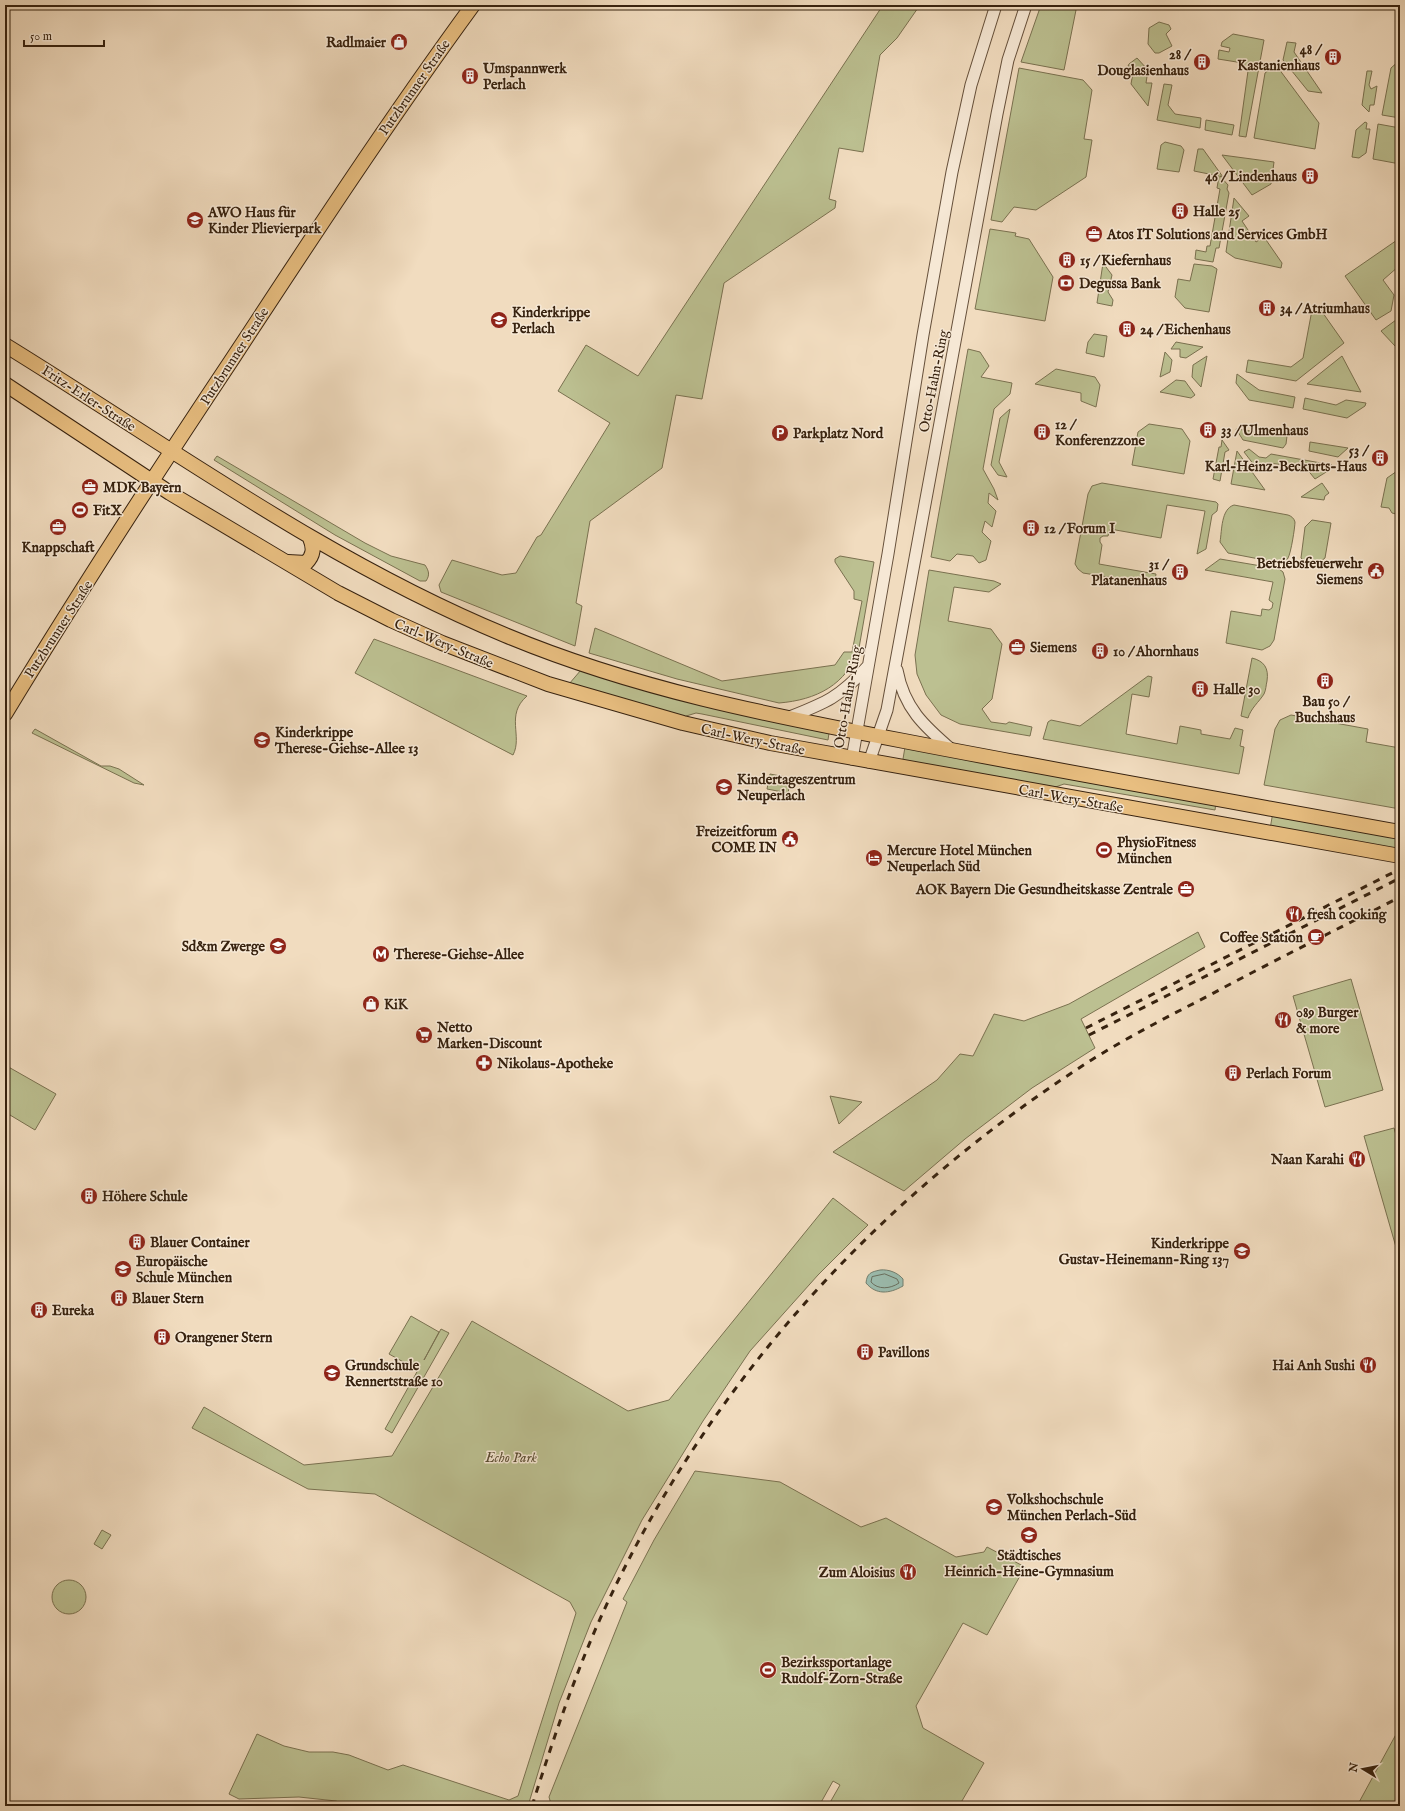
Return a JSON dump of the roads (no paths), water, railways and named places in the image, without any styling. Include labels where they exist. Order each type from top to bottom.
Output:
[{"type":"main road","name":"Putzbrunner Straße","points":[[7,706],[152,481],[401,104],[472,5]]},
{"type":"main road","name":"Fritz-Erler-Straße","points":[[5,345],[172,451]]},
{"type":"main road","points":[[5,384],[152,481]]},
{"type":"main road","name":"Carl-Wery-Straße","points":[[172,451],[310,538],[422,599],[542,650],[603,672],[683,695],[786,719],[954,752],[1400,832]]},
{"type":"main road","name":"Carl-Wery-Straße","points":[[152,481],[338,593],[391,620],[442,643],[548,684],[688,725],[770,743],[852,759],[1400,856]]},
{"type":"main road","points":[[286,562],[306,562],[312,557],[314,546],[310,538]]},
{"type":"street","name":"Otto-Hahn-Ring","points":[[852,759],[867,666],[888,554],[923,335],[952,172],[971,85],[996,5]]},
{"type":"street","name":"Otto-Hahn-Ring","points":[[870,762],[887,710],[1008,60],[1026,5]]},
{"type":"street","points":[[896,662],[900,684],[909,706],[928,729],[954,752]]},
{"type":"street","points":[[786,719],[817,707],[834,698],[867,666]]},
{"type":"water","points":[[880,1270],[890,1271],[899,1275],[903,1279],[903,1286],[888,1292],[874,1290],[866,1283],[868,1275],[872,1272]]},
{"type":"railway","points":[[1086,1028],[1400,869]]},
{"type":"railway","points":[[1089,1035],[1400,878]]},
{"type":"railway","points":[[532,1806],[546,1761],[578,1672],[596,1628],[639,1541],[687,1458],[742,1380],[802,1306],[868,1237],[938,1173],[1013,1114],[1093,1059],[1164,1019],[1400,897]]},
{"type":"place","name":"Radlmaier","points":[[399,42]]},
{"type":"place","name":"48 / Kastanienhaus","points":[[1333,57]]},
{"type":"place","name":"28 / Douglasienhaus","points":[[1202,62]]},
{"type":"place","name":"Umspannwerk Perlach","points":[[470,76]]},
{"type":"place","name":"46 / Lindenhaus","points":[[1310,176]]},
{"type":"place","name":"Halle 25","points":[[1180,211]]},
{"type":"place","name":"AWO Haus für Kinder Plievierpark","points":[[195,220]]},
{"type":"place","name":"Atos IT Solutions and Services GmbH","points":[[1094,234]]},
{"type":"place","name":"15 / Kiefernhaus","points":[[1067,260]]},
{"type":"place","name":"Degussa Bank","points":[[1066,283]]},
{"type":"place","name":"34 / Atriumhaus","points":[[1267,308]]},
{"type":"place","name":"Kinderkrippe Perlach","points":[[499,320]]},
{"type":"place","name":"24 / Eichenhaus","points":[[1127,329]]},
{"type":"place","name":"33 / Ulmenhaus","points":[[1208,430]]},
{"type":"place","name":"12 / Konferenzzone","points":[[1042,432]]},
{"type":"place","name":"Parkplatz Nord","points":[[780,433]]},
{"type":"place","name":"53 / Karl-Heinz-Beckurts-Haus","points":[[1380,458]]},
{"type":"place","name":"MDK Bayern","points":[[90,487]]},
{"type":"place","name":"FitX","points":[[80,510]]},
{"type":"place","name":"Knappschaft","points":[[58,527]]},
{"type":"place","name":"12 / Forum I","points":[[1031,528]]},
{"type":"place","name":"Betriebsfeuerwehr Siemens","points":[[1376,571]]},
{"type":"place","name":"31 / Platanenhaus","points":[[1180,572]]},
{"type":"place","name":"Siemens","points":[[1017,647]]},
{"type":"place","name":"10 / Ahornhaus","points":[[1100,651]]},
{"type":"place","name":"Bau 50 / Buchshaus","points":[[1325,681]]},
{"type":"place","name":"Halle 30","points":[[1200,689]]},
{"type":"place","name":"Kinderkrippe Therese-Giehse-Allee 13","points":[[262,740]]},
{"type":"place","name":"Kindertageszentrum Neuperlach","points":[[724,787]]},
{"type":"place","name":"Freizeitforum COME IN","points":[[790,839]]},
{"type":"place","name":"PhysioFitness München","points":[[1104,850]]},
{"type":"place","name":"Mercure Hotel München Neuperlach Süd","points":[[874,858]]},
{"type":"place","name":"AOK Bayern Die Gesundheitskasse Zentrale","points":[[1186,889]]},
{"type":"place","name":"fresh cooking","points":[[1294,914]]},
{"type":"place","name":"Coffee Station","points":[[1316,937]]},
{"type":"place","name":"Sd&m Zwerge","points":[[278,946]]},
{"type":"place","name":"Therese-Giehse-Allee","points":[[381,954]]},
{"type":"place","name":"KiK","points":[[371,1004]]},
{"type":"place","name":"089 Burger & more","points":[[1283,1020]]},
{"type":"place","name":"Netto Marken-Discount","points":[[424,1035]]},
{"type":"place","name":"Nikolaus-Apotheke","points":[[484,1063]]},
{"type":"place","name":"Perlach Forum","points":[[1233,1073]]},
{"type":"place","name":"Naan Karahi","points":[[1357,1159]]},
{"type":"place","name":"Höhere Schule","points":[[89,1196]]},
{"type":"place","name":"Blauer Container","points":[[137,1242]]},
{"type":"place","name":"Kinderkrippe Gustav-Heinemann-Ring 137","points":[[1242,1251]]},
{"type":"place","name":"Europäische Schule München","points":[[123,1269]]},
{"type":"place","name":"Blauer Stern","points":[[119,1298]]},
{"type":"place","name":"Eureka","points":[[39,1310]]},
{"type":"place","name":"Orangener Stern","points":[[162,1337]]},
{"type":"place","name":"Pavillons","points":[[865,1352]]},
{"type":"place","name":"Hai Anh Sushi","points":[[1368,1365]]},
{"type":"place","name":"Grundschule Rennertstraße 10","points":[[332,1373]]},
{"type":"place","name":"Volkshochschule München Perlach-Süd","points":[[994,1507]]},
{"type":"place","name":"Städtisches Heinrich-Heine-Gymnasium","points":[[1029,1535]]},
{"type":"place","name":"Zum Aloisius","points":[[908,1572]]},
{"type":"place","name":"Bezirkssportanlage Rudolf-Zorn-Straße","points":[[768,1670]]},
{"type":"park label","name":"Echo Park","points":[[511,1457]]}]
